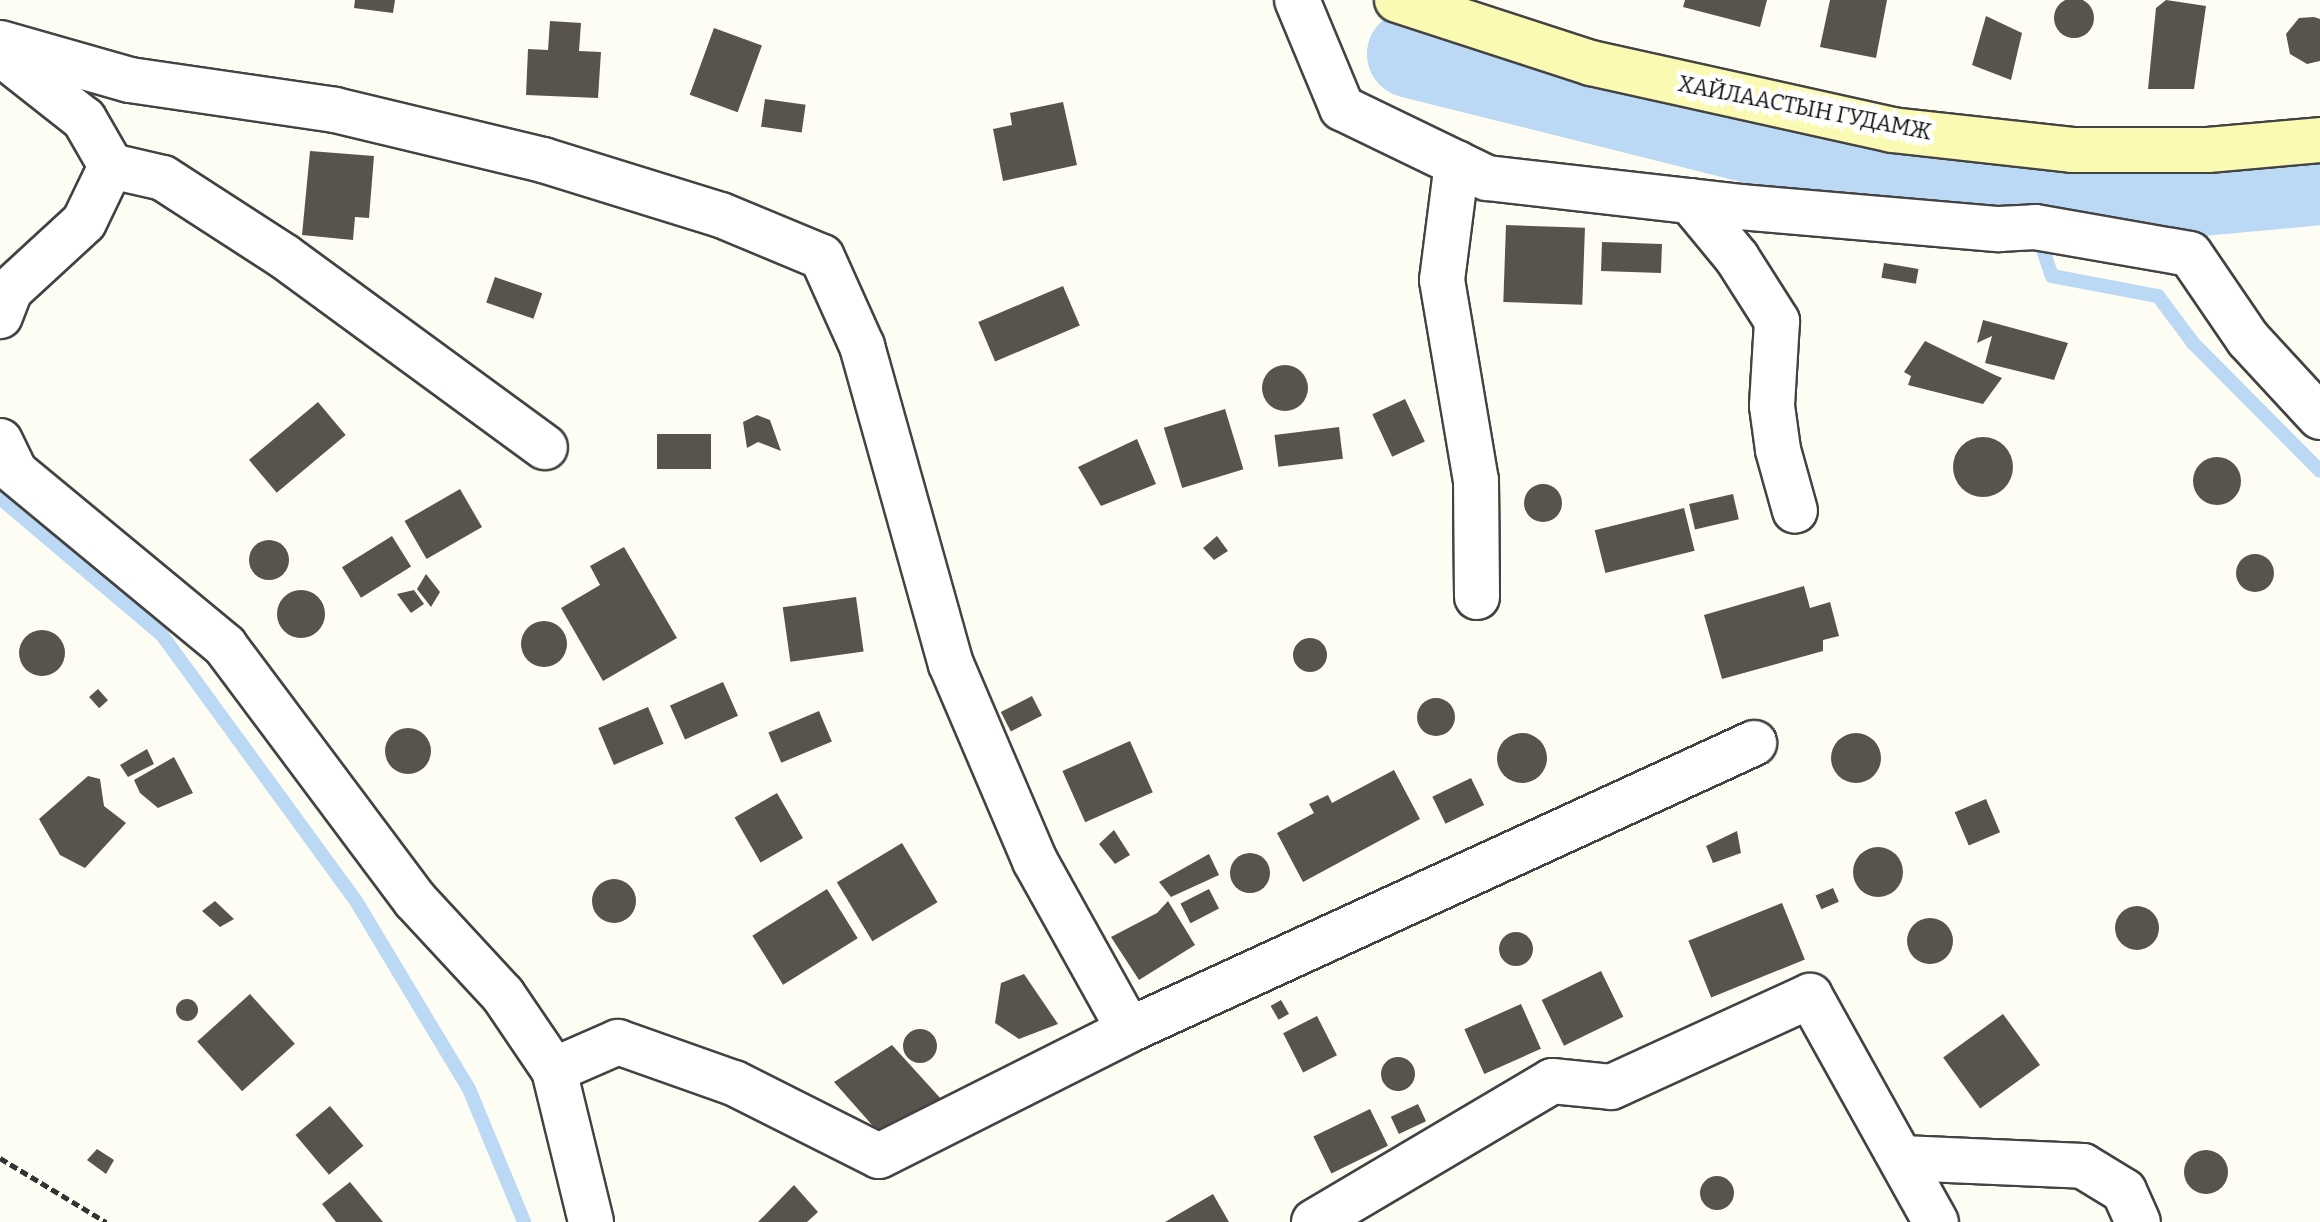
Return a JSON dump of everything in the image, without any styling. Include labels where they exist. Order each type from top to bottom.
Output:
[{"type":"main road","name":"ХАЙЛААСТЫН ГУДАМЖ","points":[[1397,0],[1591,63],[1892,130],[2072,150],[2208,150],[2320,140]]},
{"type":"street","points":[[1297,0],[1342,108],[1487,178],[1690,201],[1999,229],[2035,227],[2190,254],[2248,339],[2320,417]]},
{"type":"street","points":[[0,43],[130,80],[335,110],[543,160],[721,215],[822,257],[862,346],[951,664],[1035,861],[1129,1030]]},
{"type":"street","points":[[0,53],[84,119],[111,166],[163,178],[188,193],[285,257],[545,447]]},
{"type":"street","points":[[1457,163],[1442,280],[1476,480],[1477,597]]},
{"type":"street","points":[[0,316],[10,290],[84,222],[111,166]]},
{"type":"street","points":[[1690,201],[1737,258],[1777,321],[1772,406],[1778,450],[1795,511]]},
{"type":"street","points":[[0,441],[15,472],[225,646],[415,900],[503,995],[554,1070],[591,1222]]},
{"type":"street","points":[[554,1070],[618,1042],[734,1083],[879,1156],[1129,1030],[1754,743]]},
{"type":"street","points":[[1314,1222],[1552,1081],[1611,1087],[1810,996],[1936,1222]]},
{"type":"street","points":[[1902,1158],[2083,1166],[2124,1191],[2138,1222]]},
{"type":"path","points":[[0,1158],[106,1222]]},
{"type":"building","points":[[2074,-2],[2088,4],[2094,18],[2088,32],[2074,38],[2060,32],[2054,18],[2060,4]]},
{"type":"building","points":[[355,0],[395,0],[393,13],[354,8]]},
{"type":"building","points":[[1685,0],[1767,0],[1760,27],[1683,7]]},
{"type":"building","points":[[1830,0],[1887,0],[1876,58],[1820,47]]},
{"type":"building","points":[[2166,0],[2206,6],[2194,89],[2148,89],[2156,8]]},
{"type":"building","points":[[1986,16],[2022,33],[2011,80],[1972,65]]},
{"type":"building","points":[[2299,18],[2320,19],[2320,61],[2307,64],[2290,54],[2286,34]]},
{"type":"building","points":[[550,21],[581,23],[579,51],[601,52],[598,98],[526,95],[528,49],[548,50]]},
{"type":"building","points":[[714,28],[762,45],[738,112],[690,95]]},
{"type":"building","points":[[765,99],[806,105],[802,132],[761,127]]},
{"type":"building","points":[[1063,102],[1077,165],[1003,181],[993,129],[1012,125],[1010,113]]},
{"type":"building","points":[[310,151],[374,156],[369,218],[355,217],[353,240],[302,235]]},
{"type":"building","points":[[1506,225],[1585,228],[1582,305],[1503,302]]},
{"type":"building","points":[[1602,242],[1662,244],[1661,273],[1601,271]]},
{"type":"building","points":[[1884,263],[1918,269],[1916,284],[1881,278]]},
{"type":"building","points":[[495,277],[542,293],[533,319],[486,303]]},
{"type":"building","points":[[1063,286],[1080,326],[995,362],[978,322]]},
{"type":"building","points":[[1983,320],[2068,343],[2054,380],[1985,363],[1992,336],[1977,343]]},
{"type":"building","points":[[1925,341],[2002,378],[1983,404],[1908,385],[1911,376],[1904,372]]},
{"type":"building","points":[[1285,365],[1301,372],[1308,388],[1301,404],[1285,411],[1269,404],[1262,388],[1269,372]]},
{"type":"building","points":[[1405,399],[1425,442],[1392,457],[1372,414]]},
{"type":"building","points":[[318,402],[346,435],[277,493],[249,460]]},
{"type":"building","points":[[1225,409],[1243,469],[1182,488],[1164,428]]},
{"type":"building","points":[[757,415],[770,420],[781,451],[758,442],[747,448],[743,422]]},
{"type":"building","points":[[1339,427],[1343,459],[1278,467],[1274,435]]},
{"type":"building","points":[[657,434],[711,434],[711,469],[657,469]]},
{"type":"building","points":[[1983,437],[2004,446],[2013,467],[2004,488],[1983,497],[1962,488],[1953,467],[1962,446]]},
{"type":"building","points":[[1137,439],[1156,484],[1101,506],[1078,467]]},
{"type":"building","points":[[2217,457],[2234,464],[2241,481],[2234,498],[2217,505],[2200,498],[2193,481],[2200,464]]},
{"type":"building","points":[[1543,484],[1557,489],[1562,503],[1557,517],[1543,522],[1529,517],[1524,503],[1529,489]]},
{"type":"building","points":[[460,489],[482,527],[427,559],[405,521]]},
{"type":"building","points":[[1733,494],[1739,519],[1695,529],[1689,504]]},
{"type":"building","points":[[1684,508],[1695,551],[1605,573],[1595,530]]},
{"type":"building","points":[[392,536],[411,567],[361,598],[342,567]]},
{"type":"building","points":[[1217,536],[1228,551],[1214,560],[1203,548]]},
{"type":"building","points":[[269,540],[283,546],[289,560],[283,574],[269,580],[255,574],[249,560],[255,546]]},
{"type":"building","points":[[624,547],[677,638],[603,681],[561,608],[600,585],[590,566]]},
{"type":"building","points":[[2255,554],[2268,560],[2274,573],[2268,586],[2255,592],[2242,586],[2236,573],[2242,560]]},
{"type":"building","points":[[426,574],[440,592],[431,607],[417,589]]},
{"type":"building","points":[[1804,586],[1810,608],[1830,602],[1839,636],[1823,640],[1823,651],[1722,679],[1704,615]]},
{"type":"building","points":[[301,590],[318,597],[325,614],[318,631],[301,638],[284,631],[277,614],[284,597]]},
{"type":"building","points":[[414,590],[424,604],[411,613],[397,594]]},
{"type":"building","points":[[856,597],[864,651],[790,662],[783,607]]},
{"type":"building","points":[[544,621],[560,628],[567,644],[560,660],[544,667],[528,660],[521,644],[528,628]]},
{"type":"building","points":[[42,630],[58,637],[65,653],[58,669],[42,676],[26,669],[19,653],[26,637]]},
{"type":"building","points":[[1310,638],[1322,643],[1327,655],[1322,667],[1310,672],[1298,667],[1293,655],[1298,643]]},
{"type":"building","points":[[723,682],[738,716],[685,739],[670,706]]},
{"type":"building","points":[[98,689],[108,700],[99,708],[89,697]]},
{"type":"building","points":[[1032,696],[1042,716],[1011,731],[1001,712]]},
{"type":"building","points":[[1436,698],[1449,704],[1455,717],[1449,730],[1436,736],[1423,730],[1417,717],[1423,704]]},
{"type":"building","points":[[648,707],[664,744],[614,765],[598,728]]},
{"type":"building","points":[[819,711],[832,741],[781,763],[768,732]]},
{"type":"building","points":[[408,728],[424,735],[431,751],[424,767],[408,774],[392,767],[385,751],[392,735]]},
{"type":"building","points":[[1856,733],[1874,740],[1881,758],[1874,776],[1856,783],[1838,776],[1831,758],[1838,740]]},
{"type":"building","points":[[1512,734],[1532,734],[1546,748],[1546,768],[1532,782],[1512,782],[1498,768],[1498,748]]},
{"type":"building","points":[[1130,741],[1153,792],[1085,822],[1062,771]]},
{"type":"building","points":[[147,749],[154,764],[128,777],[120,765]]},
{"type":"building","points":[[174,757],[193,793],[158,808],[140,793],[134,780]]},
{"type":"building","points":[[1394,770],[1420,819],[1303,882],[1277,833],[1314,813],[1309,804],[1328,795],[1332,803]]},
{"type":"building","points":[[88,776],[100,779],[104,806],[126,823],[85,868],[60,855],[39,819]]},
{"type":"building","points":[[1471,778],[1484,805],[1446,824],[1432,797]]},
{"type":"building","points":[[777,793],[803,838],[761,863],[735,817]]},
{"type":"building","points":[[1986,799],[2000,832],[1969,845],[1955,812]]},
{"type":"building","points":[[1114,830],[1130,855],[1115,864],[1099,844]]},
{"type":"building","points":[[1737,831],[1741,853],[1713,863],[1706,846]]},
{"type":"building","points":[[902,843],[938,902],[872,941],[837,882]]},
{"type":"building","points":[[1878,847],[1895,855],[1903,872],[1895,889],[1878,897],[1861,889],[1853,872],[1861,855]]},
{"type":"building","points":[[1250,853],[1264,859],[1270,873],[1264,887],[1250,893],[1236,887],[1230,873],[1236,859]]},
{"type":"building","points":[[1209,854],[1219,875],[1171,897],[1159,882]]},
{"type":"building","points":[[614,879],[630,885],[636,901],[630,917],[614,923],[598,917],[592,901],[598,885]]},
{"type":"building","points":[[1833,888],[1839,902],[1821,909],[1816,895]]},
{"type":"building","points":[[827,889],[858,938],[783,985],[752,936]]},
{"type":"building","points":[[1209,889],[1219,909],[1190,923],[1180,904]]},
{"type":"building","points":[[215,901],[234,919],[220,927],[202,911]]},
{"type":"building","points":[[1168,901],[1195,945],[1139,980],[1111,937],[1157,913]]},
{"type":"building","points":[[1782,903],[1805,960],[1711,997],[1688,941]]},
{"type":"building","points":[[2137,906],[2153,912],[2159,928],[2153,944],[2137,950],[2121,944],[2115,928],[2121,912]]},
{"type":"building","points":[[1930,918],[1946,925],[1953,941],[1946,957],[1930,964],[1914,957],[1907,941],[1914,925]]},
{"type":"building","points":[[1516,932],[1528,937],[1533,949],[1528,961],[1516,966],[1504,961],[1499,949],[1504,937]]},
{"type":"building","points":[[1601,971],[1623,1017],[1564,1046],[1542,1000]]},
{"type":"building","points":[[1024,974],[1058,1024],[1019,1039],[995,1023],[1001,983]]},
{"type":"building","points":[[250,994],[295,1044],[242,1091],[197,1042]]},
{"type":"building","points":[[187,999],[195,1002],[198,1010],[195,1018],[187,1021],[179,1018],[176,1010],[179,1002]]},
{"type":"building","points":[[1281,1000],[1289,1014],[1279,1020],[1271,1006]]},
{"type":"building","points":[[1521,1004],[1541,1049],[1484,1074],[1464,1029]]},
{"type":"building","points":[[2003,1014],[2040,1065],[1980,1108],[1943,1057]]},
{"type":"building","points":[[1317,1016],[1337,1055],[1303,1072],[1283,1033]]},
{"type":"building","points":[[920,1029],[932,1034],[937,1046],[932,1058],[920,1063],[908,1058],[903,1046],[908,1034]]},
{"type":"building","points":[[892,1045],[942,1100],[880,1134],[834,1082]]},
{"type":"building","points":[[1398,1057],[1410,1062],[1415,1074],[1410,1086],[1398,1091],[1386,1086],[1381,1074],[1386,1062]]},
{"type":"building","points":[[1418,1104],[1426,1121],[1399,1134],[1391,1117]]},
{"type":"building","points":[[330,1106],[363,1146],[329,1175],[296,1135]]},
{"type":"building","points":[[1370,1109],[1388,1146],[1331,1173],[1313,1137]]},
{"type":"building","points":[[97,1149],[114,1160],[106,1174],[87,1160]]},
{"type":"building","points":[[2206,1150],[2222,1156],[2228,1172],[2222,1188],[2206,1194],[2190,1188],[2184,1172],[2190,1156]]},
{"type":"building","points":[[1717,1176],[1729,1181],[1734,1193],[1729,1205],[1717,1210],[1705,1205],[1700,1193],[1705,1181]]},
{"type":"building","points":[[350,1182],[383,1222],[336,1222],[322,1204]]},
{"type":"building","points":[[794,1185],[818,1212],[807,1222],[758,1222]]},
{"type":"building","points":[[1213,1194],[1229,1222],[1165,1222]]},
{"type":"waterway","points":[[1411,54],[1899,176],[1997,196],[2127,199],[2320,181]]},
{"type":"waterway","points":[[2012,196],[2035,227],[2052,276],[2158,296],[2193,343],[2320,471]]},
{"type":"waterway","points":[[0,498],[162,635],[356,901],[469,1089],[524,1222]]}]
